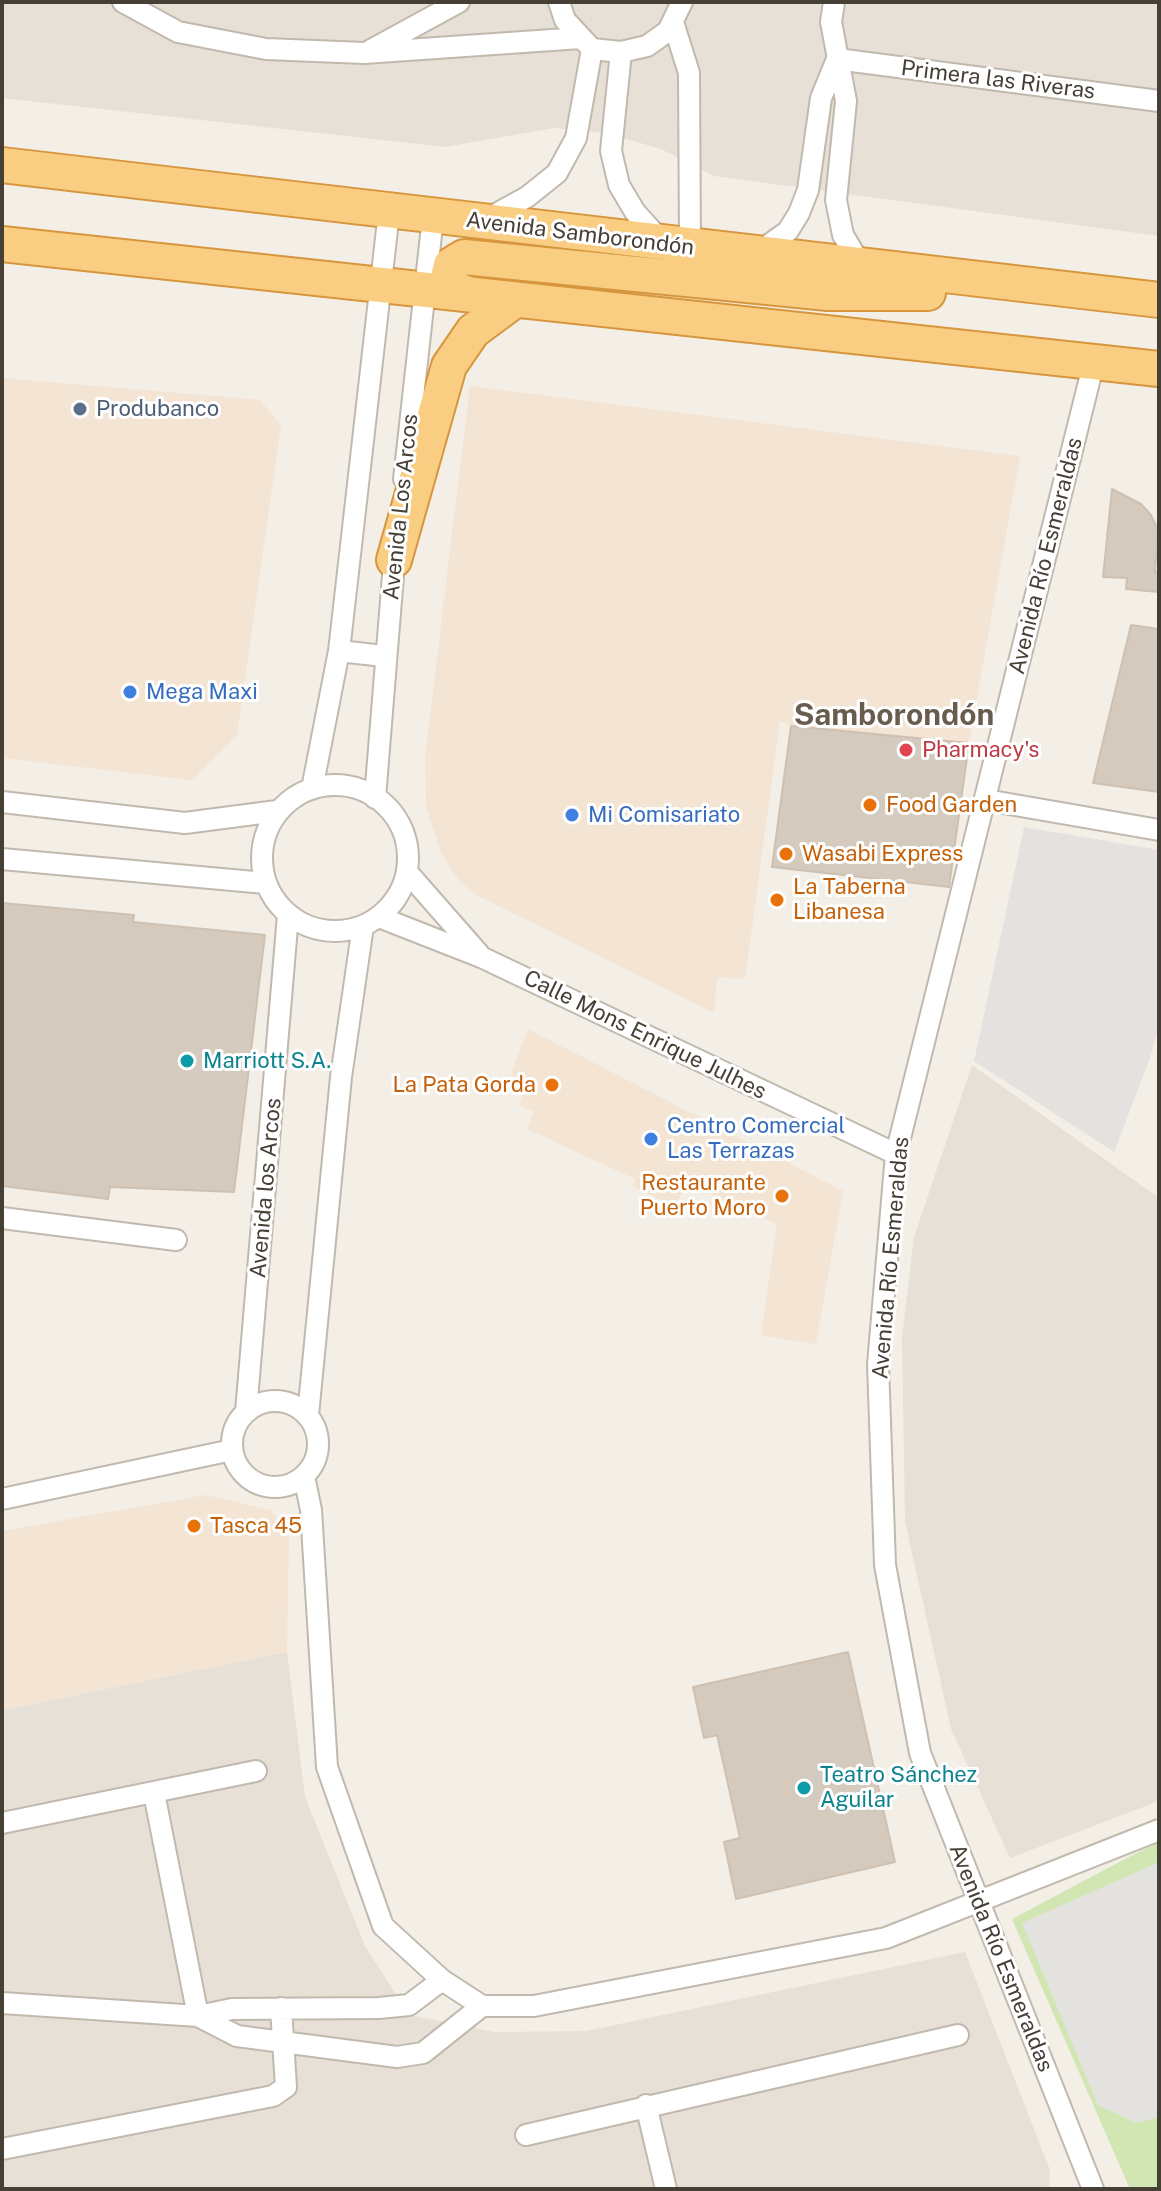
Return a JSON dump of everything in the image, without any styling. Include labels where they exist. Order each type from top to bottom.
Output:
[{"type":"highway","name":"Avenida Samborondón","points":[[2,165],[1159,300]]},
{"type":"highway","points":[[2,244],[466,293]]},
{"type":"highway","points":[[1101,293],[828,293],[464,257],[451,265],[448,278],[456,291],[515,300],[1159,369]]},
{"type":"highway","points":[[394,560],[449,366],[473,331],[515,300]]},
{"type":"street","points":[[123,2],[178,32],[266,49],[364,53],[587,43],[621,52],[647,46],[668,31],[682,2]]},
{"type":"street","points":[[364,53],[459,2]]},
{"type":"street","points":[[559,2],[565,20],[587,43]]},
{"type":"street","points":[[834,2],[831,22],[846,101],[837,209],[843,235],[862,267]]},
{"type":"street","points":[[673,22],[689,73],[676,245]]},
{"type":"street","points":[[481,223],[527,197],[557,173],[576,138],[587,43]]},
{"type":"street","points":[[621,52],[611,151],[619,185],[635,212],[676,245]]},
{"type":"street","points":[[755,255],[788,231],[799,213],[808,190],[821,98],[837,59]]},
{"type":"street","name":"Primera las Riveras","points":[[837,59],[1159,101]]},
{"type":"street","name":"Avenida Los Arcos","points":[[312,789],[339,651],[389,212]]},
{"type":"street","name":"Avenida Los Arcos","points":[[375,798],[384,656],[433,217]]},
{"type":"street","name":"Avenida Río Esmeraldas","points":[[1093,2189],[976,1903],[920,1753],[885,1565],[878,1364],[896,1154],[1094,362]]},
{"type":"street","points":[[339,651],[384,656]]},
{"type":"street","points":[[345,784],[375,798],[388,809],[406,838],[408,873],[397,897],[371,921],[344,931],[324,931],[288,915],[274,901],[265,883],[260,858],[265,833],[277,811],[293,797],[312,789],[345,784]]},
{"type":"street","points":[[986,800],[1159,830]]},
{"type":"street","points":[[2,802],[185,823],[277,811]]},
{"type":"street","points":[[2,859],[265,883]]},
{"type":"street","name":"Calle Mons Enrique Julhes","points":[[408,873],[481,957]]},
{"type":"street","name":"Avenida los Arcos","points":[[246,1412],[288,915]]},
{"type":"street","points":[[308,1415],[341,1077],[371,921]]},
{"type":"street","name":"Calle Mons Enrique Julhes","points":[[371,921],[481,957],[896,1154]]},
{"type":"street","points":[[2,1218],[176,1240]]},
{"type":"street","points":[[278,1401],[294,1405],[308,1415],[316,1430],[318,1446],[314,1463],[304,1476],[275,1488],[260,1485],[247,1477],[237,1465],[232,1450],[233,1436],[246,1412],[261,1403],[278,1401]]},
{"type":"street","points":[[2,1499],[232,1450]]},
{"type":"street","points":[[304,1476],[311,1510],[327,1767],[383,1926],[442,1980],[482,2006],[534,2006],[886,1938],[1159,1830]]},
{"type":"street","points":[[2,1823],[256,1771]]},
{"type":"street","points":[[154,1793],[198,2016]]},
{"type":"street","points":[[2,2003],[198,2016],[232,2009],[409,2005],[442,1980]]},
{"type":"street","points":[[198,2016],[237,2036],[397,2057],[423,2053],[482,2006]]},
{"type":"street","points":[[2,2149],[273,2096],[286,2087],[281,2008]]},
{"type":"street","points":[[526,2135],[958,2035]]},
{"type":"street","points":[[646,2105],[666,2189]]},
{"type":"shaded area","points":[[2,2],[1159,2],[1159,236],[714,176],[661,149],[606,133],[554,128],[445,147],[2,98]]},
{"type":"shaded area","points":[[3,378],[260,400],[281,425],[237,735],[192,780],[2,758]]},
{"type":"shaded area","points":[[470,386],[1020,456],[969,743],[791,726],[780,721],[745,979],[717,977],[714,1013],[478,896],[460,882],[442,855],[426,807],[425,757]]},
{"type":"shaded area","points":[[1024,827],[1159,850],[1159,1025],[1150,1058],[1114,1152],[974,1061]]},
{"type":"shaded area","points":[[528,1029],[843,1191],[816,1344],[761,1335],[777,1224],[686,1183],[675,1208],[633,1186],[635,1179],[527,1129],[534,1112],[520,1105],[526,1084],[511,1074]]},
{"type":"shaded area","points":[[972,1065],[1159,1198],[1159,1801],[1010,1858],[951,1729],[905,1522],[902,1337],[914,1237]]},
{"type":"shaded area","points":[[205,1495],[271,1510],[289,1537],[287,1652],[2,1710],[2,1531]]},
{"type":"shaded area","points":[[287,1652],[305,1797],[365,1946],[409,2015],[495,2032],[586,2031],[965,1952],[1050,2170],[1049,2189],[2,2189],[2,1710]]},
{"type":"shaded area","points":[[1159,1862],[1159,2117],[1136,2123],[1098,2105],[1022,1923]]},
{"type":"green space","points":[[1159,1841],[1159,2189],[1130,2189],[1012,1919]]},
{"type":"building","points":[[1112,489],[1141,504],[1158,530],[1155,572],[1159,572],[1159,592],[1126,589],[1127,578],[1103,577]]},
{"type":"building","points":[[1131,625],[1159,629],[1159,792],[1093,783]]},
{"type":"building","name":"Food Garden","points":[[791,726],[969,743],[949,887],[772,867]]},
{"type":"building","points":[[2,903],[134,915],[133,922],[265,935],[234,1192],[110,1187],[108,1199],[2,1186]]},
{"type":"building","name":"Teatro Sánchez Aguilar","points":[[848,1652],[895,1862],[736,1899],[724,1842],[740,1838],[717,1735],[704,1738],[693,1687]]},
{"type":"place","name":"Produbanco","points":[[80,409]]},
{"type":"place","name":"Mega Maxi","points":[[130,692]]},
{"type":"place","name":"Pharmacy's","points":[[906,750]]},
{"type":"place","name":"Food Garden","points":[[870,805]]},
{"type":"place","name":"Mi Comisariato","points":[[572,815]]},
{"type":"place","name":"Wasabi Express","points":[[786,854]]},
{"type":"place","name":"La Taberna Libanesa","points":[[777,900]]},
{"type":"place","name":"Marriott S.A.","points":[[187,1061]]},
{"type":"place","name":"La Pata Gorda","points":[[552,1085]]},
{"type":"place","name":"Centro Comercial Las Terrazas","points":[[651,1139]]},
{"type":"place","name":"Restaurante Puerto Moro","points":[[782,1196]]},
{"type":"place","name":"Tasca 45","points":[[194,1526]]},
{"type":"place","name":"Teatro Sánchez Aguilar","points":[[804,1788]]},
{"type":"district","name":"Samborondón","points":[[894,716]]}]
